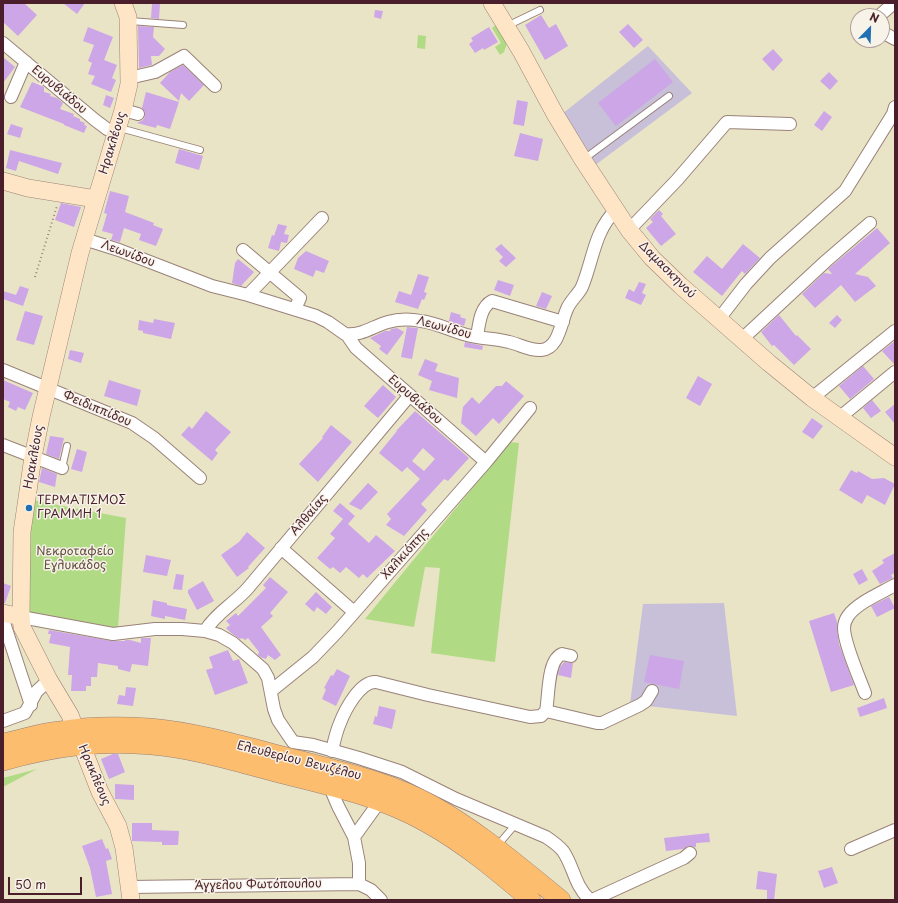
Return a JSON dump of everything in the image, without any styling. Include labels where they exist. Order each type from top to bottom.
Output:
[{"type":"main road","name":"Ελευθερίου Βενιζέλου","points":[[3,761],[37,752],[78,737],[120,728],[162,730],[294,751],[409,794],[448,814],[496,847],[561,900]]},
{"type":"main road","name":"Ελευθερίου Βενιζέλου","points":[[3,743],[46,733],[176,748],[329,785],[380,801],[404,811],[440,830],[472,852],[531,900]]},
{"type":"street","name":"Ηρακλέους","points":[[123,3],[127,11],[128,20],[131,112],[117,130],[84,239],[47,388],[33,457],[22,532],[21,617],[22,627],[49,680],[70,715],[100,792],[118,826],[124,848],[129,896]]},
{"type":"street","name":"Δαμασκηνού","points":[[492,3],[583,160],[629,230],[655,261],[741,340],[812,398],[895,457]]},
{"type":"street","name":"Ευρυβιάδου","points":[[3,43],[102,126],[117,130]]},
{"type":"street","points":[[129,78],[155,72],[184,56],[215,86]]},
{"type":"street","points":[[11,97],[26,62]]},
{"type":"street","points":[[719,319],[746,284],[770,258],[845,192],[894,112]]},
{"type":"street","points":[[629,230],[677,180],[727,122],[790,124]]},
{"type":"street","points":[[3,181],[28,188],[96,199]]},
{"type":"street","name":"Λεωνίδου","points":[[84,239],[119,250],[208,285],[248,295],[322,318],[343,334],[347,335],[361,333],[393,321],[414,320],[428,322],[456,332],[477,337],[508,341],[529,348],[542,350],[549,348],[552,345],[563,322],[567,308],[582,286],[603,226],[607,219],[616,210]]},
{"type":"street","points":[[248,295],[322,218]]},
{"type":"street","points":[[741,340],[826,261],[870,224]]},
{"type":"street","points":[[244,250],[300,298],[295,309]]},
{"type":"street","points":[[477,337],[482,312],[486,304],[492,301],[563,322]]},
{"type":"street","points":[[812,398],[895,331]]},
{"type":"street","name":"Ευρυβιάδου","points":[[347,335],[356,348],[486,462]]},
{"type":"street","name":"Φειδιππίδου","points":[[3,370],[135,425],[154,438],[200,478]]},
{"type":"street","points":[[839,418],[895,372]]},
{"type":"street","name":"Αλθαίας","points":[[205,631],[214,618],[241,596],[410,395]]},
{"type":"street","name":"Χαλκιόπης","points":[[271,690],[323,647],[486,462],[530,408]]},
{"type":"street","points":[[3,444],[62,468]]},
{"type":"street","points":[[281,548],[354,612]]},
{"type":"street","points":[[865,693],[844,634],[844,623],[855,609],[895,585]]},
{"type":"street","points":[[3,613],[113,634],[155,629],[182,629],[216,633],[228,640],[263,669],[268,678],[274,709],[278,720],[294,751],[303,743],[376,763],[402,772],[456,799],[546,837],[555,843],[565,855],[578,885],[591,900],[684,858],[690,853]]},
{"type":"street","points":[[3,620],[30,705]]},
{"type":"street","points":[[332,751],[340,723],[351,702],[360,690],[370,682],[376,682],[530,717],[541,716],[546,711],[550,678],[554,662],[560,655],[571,656]]},
{"type":"street","points":[[3,721],[25,714],[37,691],[49,680]]},
{"type":"street","points":[[546,711],[602,723],[640,705],[646,701],[652,691]]},
{"type":"street","points":[[329,785],[354,837],[359,863],[359,884],[371,890],[382,900]]},
{"type":"street","points":[[354,837],[380,801]]},
{"type":"street","points":[[851,849],[895,830]]},
{"type":"street","name":"Άγγελου Φωτόπουλου","points":[[129,896],[359,884]]},
{"type":"lane","points":[[506,26],[540,10]]},
{"type":"lane","points":[[128,20],[183,26]]},
{"type":"lane","points":[[583,160],[669,96]]},
{"type":"lane","points":[[117,130],[200,150]]},
{"type":"lane","points":[[62,468],[67,446]]},
{"type":"lane","points":[[496,847],[515,824]]},
{"type":"path","points":[[35,277],[61,193]]},
{"type":"shaded area","points":[[648,46],[692,93],[594,166],[562,114]]},
{"type":"shaded area","points":[[724,603],[737,716],[630,704],[643,604]]},
{"type":"green space","points":[[497,24],[508,41],[504,52],[500,55],[495,47],[501,43],[492,28]]},
{"type":"green space","points":[[418,35],[426,36],[425,49],[417,48]]},
{"type":"green space","points":[[510,442],[519,443],[495,662],[431,653],[440,568],[425,567],[414,627],[365,619]]},
{"type":"green space","name":"Νεκροταφείο Εγλυκάδος","points":[[32,500],[126,518],[118,628],[103,629],[36,615],[29,612],[26,586]]},
{"type":"green space","points":[[37,769],[3,787],[3,778]]},
{"type":"building","points":[[3,3],[24,3],[37,15],[18,36],[3,22]]},
{"type":"building","points":[[63,3],[85,3],[77,14]]},
{"type":"building","points":[[152,4],[160,4],[159,19],[151,18]]},
{"type":"building","points":[[375,10],[383,11],[381,19],[374,17]]},
{"type":"building","points":[[541,15],[549,28],[556,24],[568,46],[545,60],[525,25]]},
{"type":"building","points":[[628,24],[643,40],[634,48],[619,32]]},
{"type":"building","points":[[138,26],[154,27],[153,37],[165,49],[159,56],[151,56],[152,65],[139,68]]},
{"type":"building","points":[[88,27],[113,37],[104,60],[117,65],[112,78],[116,80],[111,92],[91,84],[95,76],[88,74],[92,63],[88,61],[94,45],[83,41]]},
{"type":"building","points":[[489,27],[498,42],[475,53],[469,44],[473,41],[471,38]]},
{"type":"building","points":[[773,49],[783,60],[773,71],[762,59]]},
{"type":"building","points":[[3,57],[15,67],[3,83]]},
{"type":"building","points":[[655,59],[673,82],[616,126],[598,103]]},
{"type":"building","points":[[183,65],[204,85],[189,101],[181,93],[179,101],[160,83],[170,72]]},
{"type":"building","points":[[829,72],[838,81],[830,90],[820,81]]},
{"type":"building","points":[[32,82],[44,87],[44,92],[51,94],[50,96],[57,98],[63,103],[60,109],[74,114],[73,116],[85,123],[84,125],[87,126],[84,133],[20,107]]},
{"type":"building","points":[[146,92],[179,102],[170,129],[157,125],[156,128],[137,123],[143,120],[145,116],[145,112],[142,108]]},
{"type":"building","points":[[106,95],[114,98],[110,108],[103,105]]},
{"type":"building","points":[[517,100],[528,102],[524,126],[513,124]]},
{"type":"building","points":[[824,111],[832,117],[822,131],[814,125]]},
{"type":"building","points":[[11,124],[23,128],[20,138],[7,134]]},
{"type":"building","points":[[520,133],[543,139],[538,161],[514,156]]},
{"type":"building","points":[[179,149],[203,156],[199,170],[175,163]]},
{"type":"building","points":[[10,150],[62,163],[58,174],[19,161],[16,171],[6,168]]},
{"type":"building","points":[[110,191],[129,196],[125,212],[154,223],[153,225],[163,229],[156,246],[139,240],[141,234],[124,228],[120,242],[111,240],[113,234],[102,231],[107,214],[104,213]]},
{"type":"building","points":[[61,203],[81,207],[74,227],[55,220]]},
{"type":"building","points":[[659,210],[663,214],[661,216],[676,234],[661,246],[646,228],[653,222],[650,219]]},
{"type":"building","points":[[278,224],[287,226],[284,234],[289,235],[287,243],[281,242],[279,251],[268,248],[272,235],[274,236]]},
{"type":"building","points":[[877,228],[890,243],[855,274],[868,277],[876,286],[855,302],[841,285],[815,308],[802,294],[824,273],[832,274],[828,269]]},
{"type":"building","points":[[501,244],[516,258],[506,267],[499,261],[503,257],[495,249]]},
{"type":"building","points":[[743,244],[760,258],[745,274],[742,271],[722,296],[693,272],[707,256],[722,269]]},
{"type":"building","points":[[306,251],[329,261],[324,273],[316,270],[313,277],[294,269],[298,258]]},
{"type":"building","points":[[238,259],[254,272],[241,286],[232,283],[235,263]]},
{"type":"building","points":[[418,274],[429,277],[424,292],[427,293],[424,300],[422,299],[418,309],[395,302],[399,291],[411,295]]},
{"type":"building","points":[[498,280],[514,285],[510,296],[494,290]]},
{"type":"building","points":[[639,282],[646,284],[642,293],[646,295],[641,305],[625,298],[629,289],[634,292]]},
{"type":"building","points":[[20,286],[29,289],[23,306],[3,299],[3,291],[16,295]]},
{"type":"building","points":[[542,292],[552,296],[546,309],[536,306]]},
{"type":"building","points":[[25,311],[43,316],[34,345],[16,340]]},
{"type":"building","points":[[451,312],[461,315],[460,317],[466,319],[464,326],[449,321]]},
{"type":"building","points":[[779,315],[796,336],[797,335],[811,349],[794,365],[774,345],[772,346],[761,332]]},
{"type":"building","points":[[837,315],[842,320],[835,328],[829,323]]},
{"type":"building","points":[[154,319],[175,323],[171,339],[143,333],[143,331],[138,330],[139,320],[153,323]]},
{"type":"building","points":[[407,327],[418,328],[412,359],[401,357]]},
{"type":"building","points":[[397,328],[404,332],[387,355],[379,349],[381,346],[370,338],[385,331],[390,331],[391,329]]},
{"type":"building","points":[[895,341],[895,365],[882,351]]},
{"type":"building","points":[[465,342],[483,346],[482,350],[464,347]]},
{"type":"building","points":[[70,350],[84,353],[81,363],[68,359]]},
{"type":"building","points":[[425,359],[438,364],[435,371],[459,378],[457,398],[429,390],[432,381],[418,375]]},
{"type":"building","points":[[863,366],[874,379],[850,399],[839,386]]},
{"type":"building","points":[[698,376],[712,384],[700,406],[686,398]]},
{"type":"building","points":[[3,380],[33,393],[25,410],[18,407],[16,411],[8,407],[10,402],[3,399]]},
{"type":"building","points":[[109,380],[141,390],[137,406],[104,396]]},
{"type":"building","points":[[506,381],[524,396],[499,424],[493,418],[476,436],[461,423],[463,407],[472,397],[479,404],[496,386],[502,386]]},
{"type":"building","points":[[383,385],[396,397],[378,418],[364,406]]},
{"type":"building","points":[[872,400],[881,411],[871,418],[863,408]]},
{"type":"building","points":[[895,404],[895,424],[885,412]]},
{"type":"building","points":[[206,411],[231,432],[215,450],[218,453],[212,461],[181,435],[189,426],[192,429]]},
{"type":"building","points":[[415,411],[469,458],[448,481],[444,479],[421,504],[427,510],[404,536],[386,525],[391,519],[387,514],[420,479],[407,467],[402,472],[379,453],[396,431]],"holes":[[[423,448],[435,459],[424,471],[412,461]]]},
{"type":"building","points":[[812,418],[823,426],[813,439],[802,432]]},
{"type":"building","points":[[331,425],[352,442],[318,482],[299,464],[323,438],[322,437]]},
{"type":"building","points":[[50,436],[64,438],[59,459],[46,454]]},
{"type":"building","points":[[77,449],[87,452],[82,472],[71,469]]},
{"type":"building","points":[[42,468],[57,474],[55,487],[39,482]]},
{"type":"building","points":[[851,470],[857,473],[858,471],[872,479],[884,478],[895,484],[885,505],[867,495],[862,504],[839,490]]},
{"type":"building","points":[[368,483],[378,492],[361,510],[349,504]]},
{"type":"building","points":[[340,503],[355,516],[348,524],[369,543],[376,535],[395,551],[367,578],[363,574],[359,578],[346,567],[340,573],[333,567],[330,569],[317,558],[335,538],[330,534],[343,519],[333,511]]},
{"type":"building","points":[[247,532],[265,548],[248,567],[249,568],[237,577],[221,555],[239,542]]},
{"type":"building","points":[[895,553],[895,573],[891,575],[893,578],[880,584],[872,571],[884,563],[882,560]]},
{"type":"building","points":[[146,555],[171,560],[167,576],[143,572]]},
{"type":"building","points":[[862,569],[868,580],[859,585],[853,574]]},
{"type":"building","points":[[176,574],[184,575],[182,590],[173,589]]},
{"type":"building","points":[[270,577],[288,592],[270,613],[273,616],[261,627],[281,655],[275,660],[268,655],[266,659],[260,657],[258,655],[259,652],[248,638],[245,640],[242,638],[240,639],[226,628],[230,625],[226,621],[236,613],[238,616],[266,588],[263,585]]},
{"type":"building","points":[[203,581],[214,601],[197,610],[188,593],[188,590]]},
{"type":"building","points":[[3,583],[11,586],[5,603],[3,603]]},
{"type":"building","points":[[316,592],[332,607],[326,614],[317,607],[314,612],[305,604]]},
{"type":"building","points":[[889,597],[895,608],[877,617],[871,606]]},
{"type":"building","points":[[153,600],[167,603],[167,605],[187,609],[185,620],[165,616],[165,619],[151,616]]},
{"type":"building","points":[[834,613],[837,622],[839,644],[854,685],[831,692],[809,621]]},
{"type":"building","points":[[49,630],[112,641],[130,640],[141,643],[141,638],[151,638],[148,666],[132,664],[130,672],[118,669],[118,666],[98,663],[97,677],[91,677],[91,686],[86,686],[86,691],[71,691],[72,675],[68,675],[70,647],[49,643],[51,634],[48,634]]},
{"type":"building","points":[[228,650],[233,661],[239,659],[248,683],[215,695],[206,670],[213,668],[209,657]]},
{"type":"building","points":[[650,655],[684,661],[679,689],[644,682]]},
{"type":"building","points":[[564,662],[573,663],[571,678],[558,675],[560,667]]},
{"type":"building","points":[[337,669],[350,676],[336,706],[322,699],[326,689],[324,688],[331,675],[333,676]]},
{"type":"building","points":[[126,687],[136,688],[133,706],[117,704],[119,695],[125,696]]},
{"type":"building","points":[[884,698],[887,708],[860,717],[857,708]]},
{"type":"building","points":[[379,706],[396,710],[392,729],[373,724],[375,716],[377,717]]},
{"type":"building","points":[[113,754],[118,754],[125,772],[109,779],[101,759]]},
{"type":"building","points":[[115,784],[134,785],[134,800],[115,799]]},
{"type":"building","points":[[132,823],[152,823],[152,830],[179,831],[178,845],[162,845],[162,842],[132,841]]},
{"type":"building","points":[[709,833],[710,842],[696,843],[696,847],[689,846],[683,849],[666,851],[664,838]]},
{"type":"building","points":[[102,839],[106,849],[108,848],[112,859],[106,861],[112,894],[96,897],[90,868],[82,846]]},
{"type":"building","points":[[832,867],[838,883],[824,888],[818,871]]},
{"type":"building","points":[[758,871],[777,874],[774,900],[767,900],[767,890],[756,889]]},
{"type":"place","name":"ΤΕΡΜΑΤΙΣΜΟΣ ΓΡΑΜΜΗ 1","points":[[29,508]]}]
